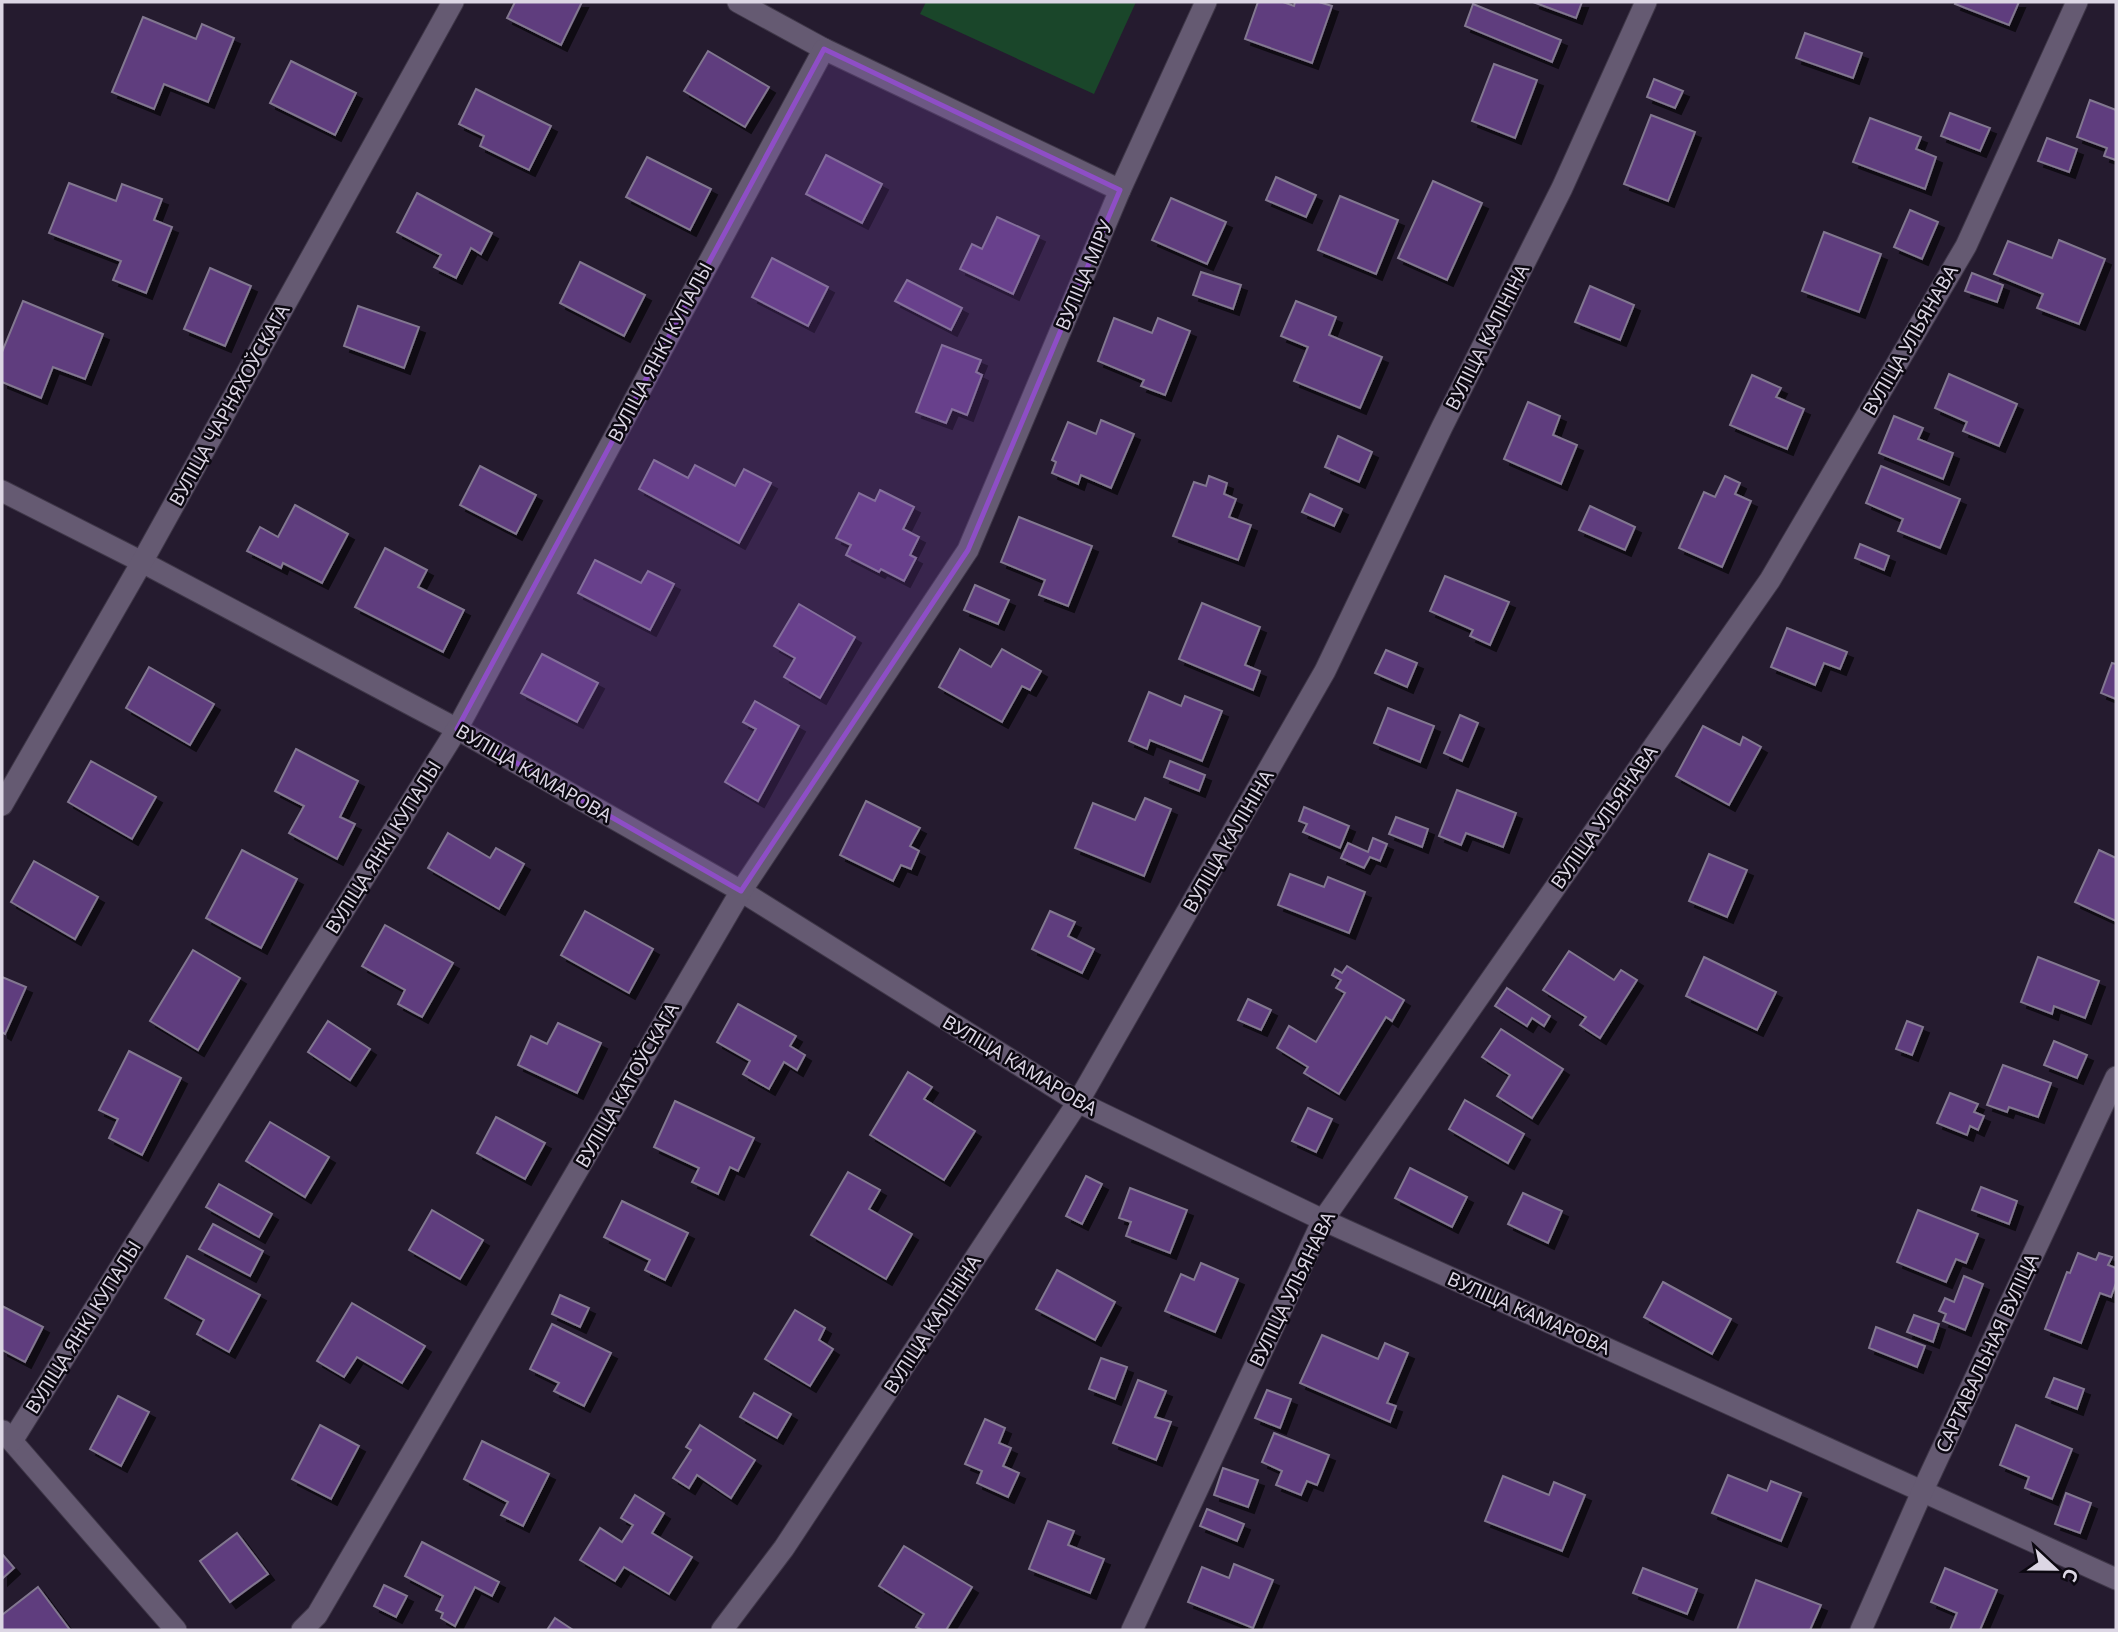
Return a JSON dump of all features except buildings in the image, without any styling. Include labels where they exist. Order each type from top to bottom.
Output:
[{"type":"street","name":"ВУЛІЦА ЧАРНЯХОЎСКАГА","points":[[2,805],[142,562],[453,2]]},
{"type":"street","points":[[738,2],[824,49],[1120,190]]},
{"type":"street","name":"ВУЛІЦА МІРУ","points":[[968,550],[1120,190],[1206,2]]},
{"type":"street","name":"ВУЛІЦА КАЛІНІНА","points":[[722,1630],[784,1548],[1078,1102],[1325,671],[1442,427],[1562,188],[1646,2]]},
{"type":"street","name":"ВУЛІЦА УЛЬЯНАВА","points":[[1132,1630],[1323,1220],[1770,580],[1966,246],[2077,2]]},
{"type":"street","name":"ВУЛІЦА ЯНКІ КУПАЛЫ","points":[[7,1436],[457,729],[824,49]]},
{"type":"street","name":"ВУЛІЦА КАМАРОВА","points":[[2,491],[457,729],[741,891],[1078,1102],[1323,1220],[2116,1579]]},
{"type":"street","name":"ВУЛІЦА КАТОЎСКАГА","points":[[302,1630],[317,1615],[741,891],[968,550]]},
{"type":"street","name":"САРТАВАЛЬНАЯ ВУЛІЦА","points":[[1861,1630],[1922,1492],[2116,1077]]},
{"type":"street","points":[[7,1436],[176,1630]]},
{"type":"highlighted area","points":[[824,49],[1120,190],[968,550],[741,891],[457,729]]},
{"type":"green space","points":[[926,2],[1136,2],[1094,94],[920,14]]}]
